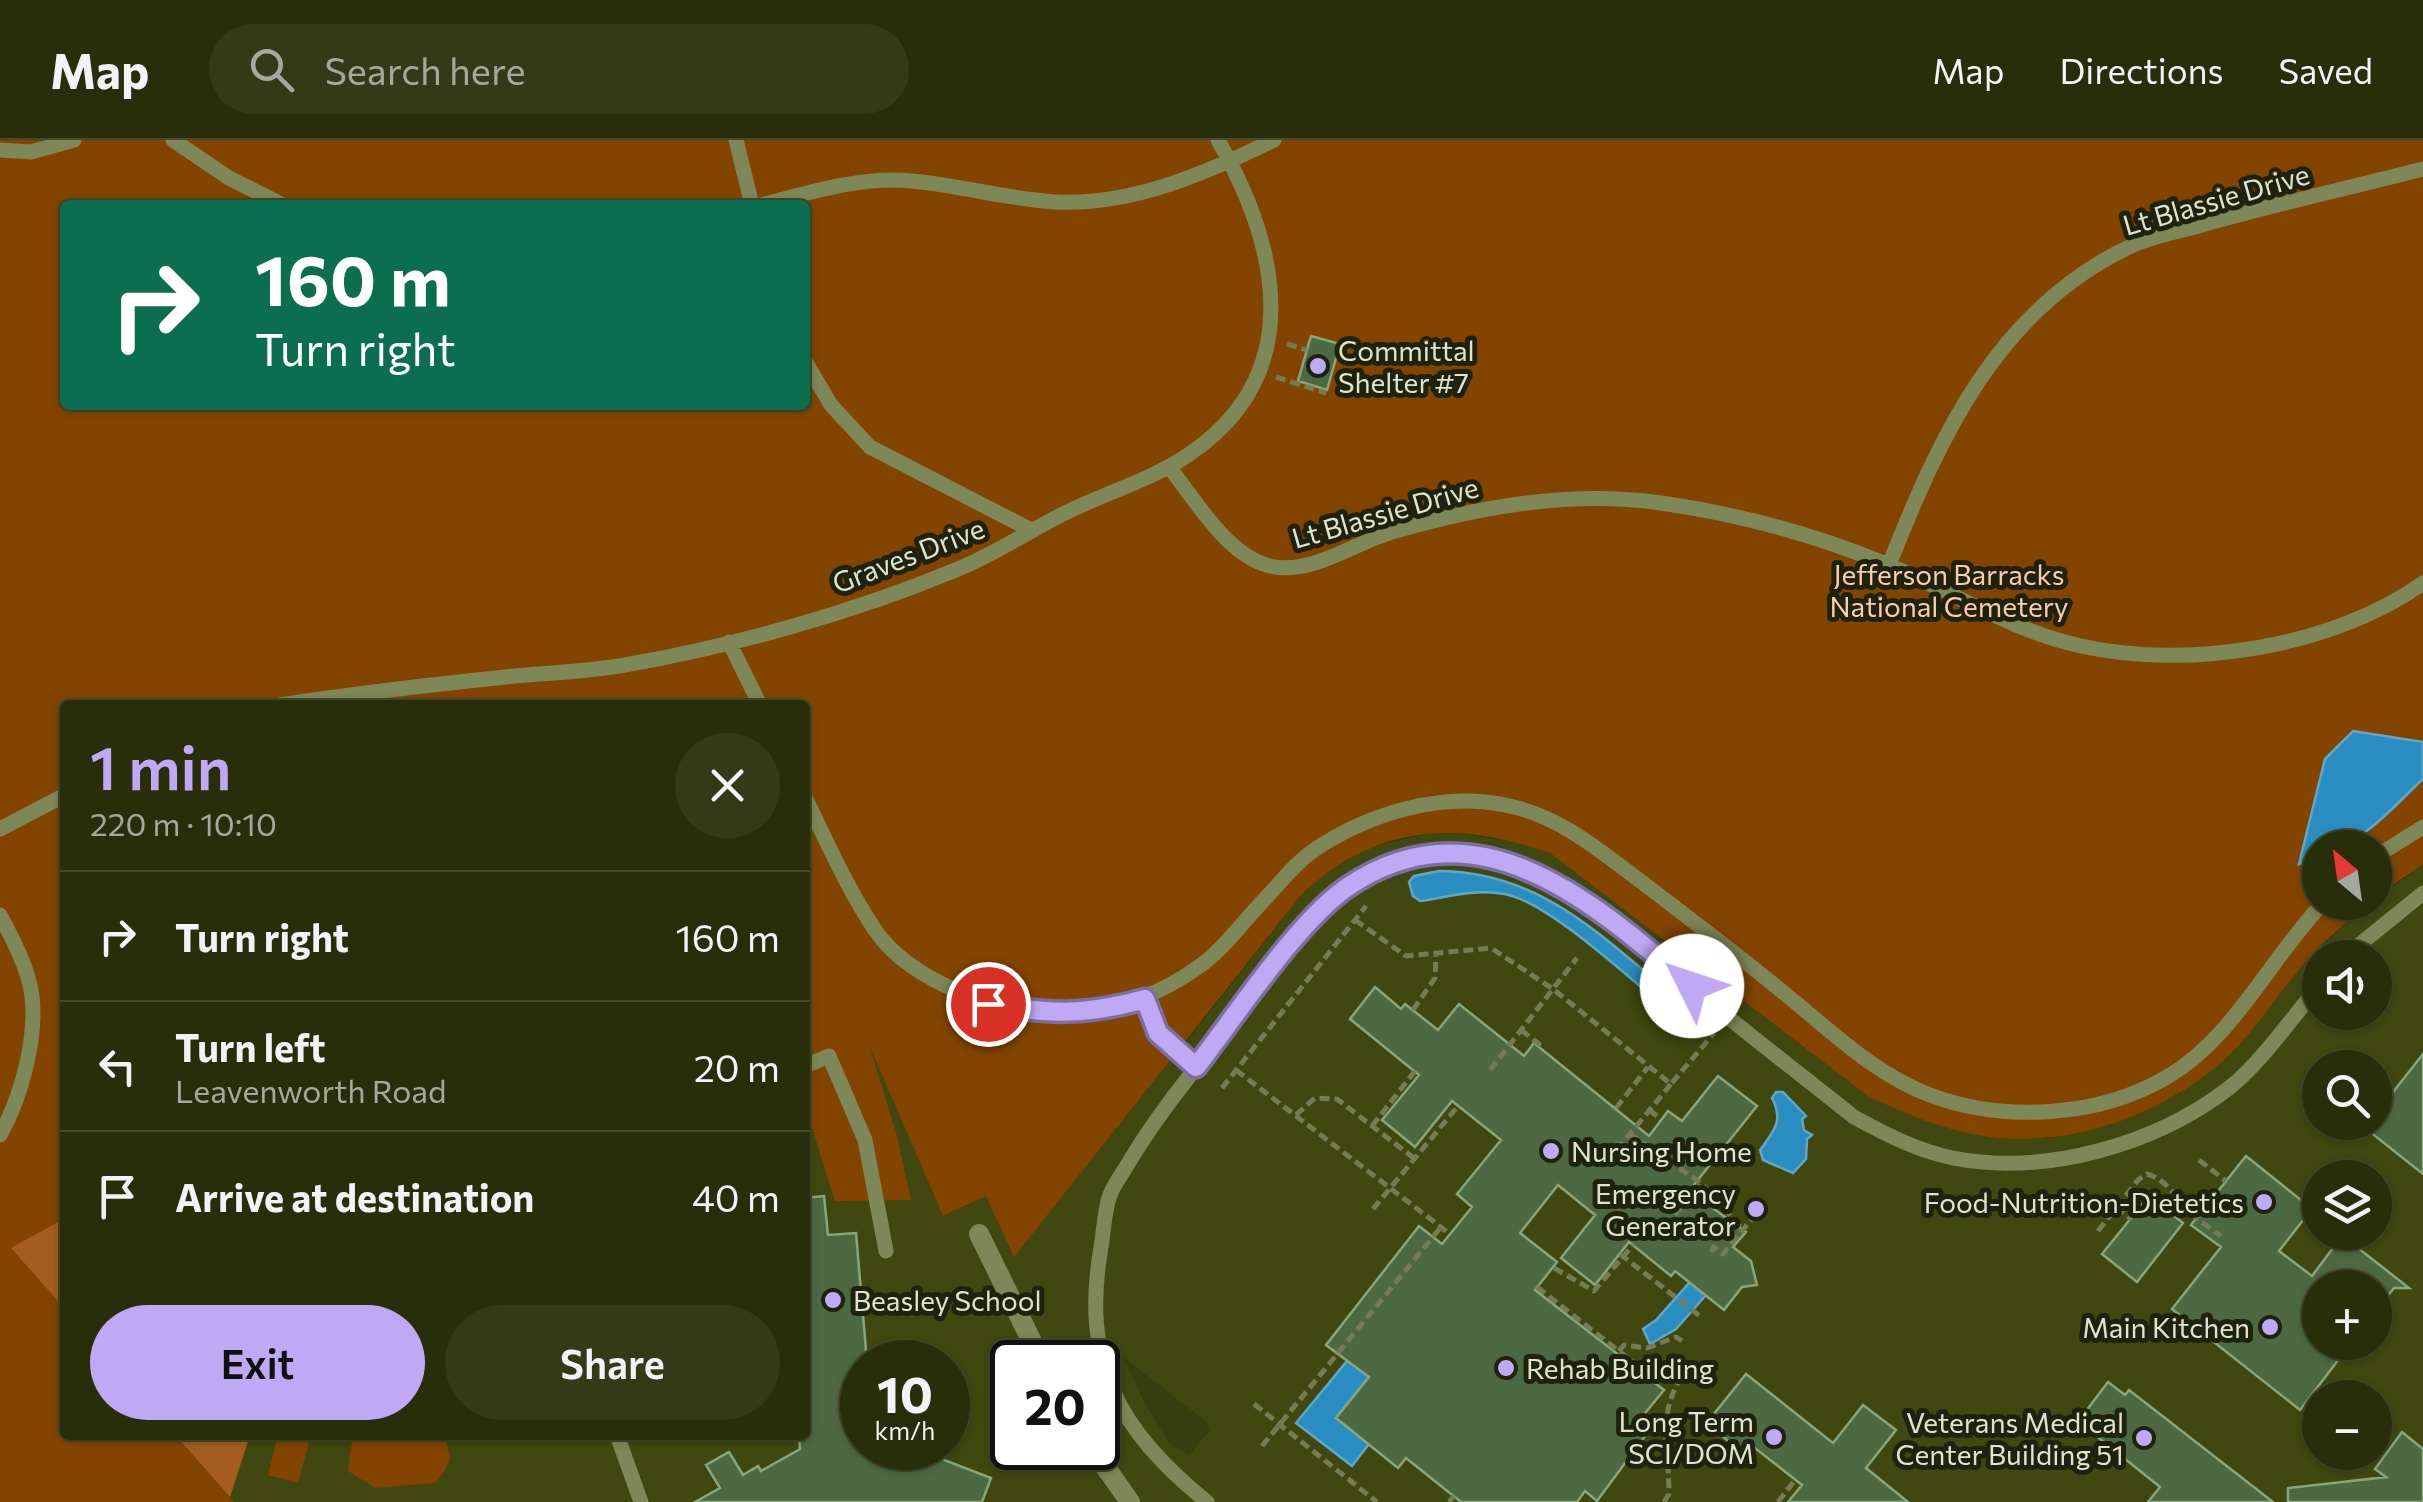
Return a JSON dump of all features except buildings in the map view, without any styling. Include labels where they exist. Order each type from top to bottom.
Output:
[{"type":"street","points":[[979,1234],[1031,1340]]},
{"type":"street","points":[[1107,1470],[1130,1502]]},
{"type":"lane","points":[[0,150],[31,152],[74,140]]},
{"type":"lane","points":[[173,140],[229,178],[273,200]]},
{"type":"lane","points":[[736,140],[751,200]]},
{"type":"lane","name":"Graves Drive","points":[[311,700],[374,690],[623,666],[729,642],[897,593],[962,567],[1030,530],[1169,466],[1211,437],[1248,392],[1272,322],[1270,261],[1218,140]]},
{"type":"lane","points":[[780,200],[826,188],[906,180],[1056,202],[1132,196],[1230,161],[1274,140]]},
{"type":"lane","name":"Lt Blassie Drive","points":[[1889,565],[1916,496],[1983,370],[2018,327],[2070,280],[2132,245],[2423,170]]},
{"type":"lane","points":[[810,369],[831,404],[870,446],[1030,530]]},
{"type":"lane","name":"Lt Blassie Drive","points":[[1169,466],[1247,557],[1272,567],[1306,566],[1388,533],[1483,508],[1553,500],[1652,502],[1726,512],[1802,533],[1889,565],[2015,625],[2082,646],[2167,656],[2260,648],[2312,634],[2366,614],[2423,583]]},
{"type":"lane","points":[[729,642],[758,700]]},
{"type":"lane","points":[[0,830],[60,798]]},
{"type":"lane","points":[[810,806],[876,932],[920,975],[988,1004],[1053,1014],[1103,1010],[1145,999],[1198,968],[1232,938],[1314,850],[1381,815],[1444,801],[1506,805],[1572,830],[1732,951],[1870,1064],[1931,1096],[2005,1111],[2064,1112],[2119,1099],[2169,1076],[2208,1043],[2309,920]]},
{"type":"lane","points":[[2392,846],[2423,827]]},
{"type":"lane","points":[[1207,1502],[1161,1464],[1126,1419],[1104,1374],[1094,1289],[1110,1195],[1153,1122],[1312,919],[1348,886],[1391,865],[1431,856],[1488,854],[1528,867],[1643,945],[1854,1117],[1893,1139],[1953,1158],[2030,1163],[2091,1153],[2179,1121],[2232,1086],[2302,1005]]},
{"type":"lane","points":[[2366,940],[2423,893]]},
{"type":"lane","points":[[0,914],[17,947],[32,997],[30,1040],[18,1092],[0,1134]]},
{"type":"lane","points":[[1145,999],[1158,1033],[1196,1067]]},
{"type":"lane","points":[[810,1064],[829,1056],[866,1140],[886,1251]]},
{"type":"lane","points":[[619,1440],[641,1502]]},
{"type":"path","points":[[1284,344],[1307,350]]},
{"type":"path","points":[[1273,376],[1326,393]]},
{"type":"path","points":[[1222,1088],[1372,898]]},
{"type":"path","points":[[1355,920],[1406,956],[1491,948],[1553,989],[1671,1084]]},
{"type":"path","points":[[1412,1010],[1435,978],[1436,954]]},
{"type":"path","points":[[1490,1070],[1577,958]]},
{"type":"path","points":[[1521,1030],[1537,1046]]},
{"type":"path","points":[[1616,1143],[1620,1146],[1714,1033]]},
{"type":"path","points":[[1616,1108],[1648,1066]]},
{"type":"path","points":[[1236,1070],[1450,1234]]},
{"type":"path","points":[[1372,1126],[1414,1071]]},
{"type":"path","points":[[1296,1115],[1315,1098],[1328,1096],[1414,1159]]},
{"type":"path","points":[[1373,1209],[1458,1106]]},
{"type":"path","points":[[1649,1110],[1661,1119]]},
{"type":"path","points":[[1630,1134],[1701,1182],[1743,1230]]},
{"type":"path","points":[[2199,1160],[2226,1181]]},
{"type":"path","points":[[2098,1230],[2146,1174],[2156,1176],[2186,1210],[2222,1236]]},
{"type":"path","points":[[1675,1215],[1701,1182]]},
{"type":"path","points":[[2116,1207],[2130,1219]]},
{"type":"path","points":[[2181,1216],[2186,1210]]},
{"type":"path","points":[[1711,1252],[1714,1247],[1723,1254],[1751,1220]]},
{"type":"path","points":[[1262,1446],[1441,1227]]},
{"type":"path","points":[[1554,1268],[1594,1291],[1633,1245]]},
{"type":"path","points":[[1620,1254],[1701,1317]]},
{"type":"path","points":[[1538,1287],[1652,1377]]},
{"type":"path","points":[[1620,1351],[1624,1345],[1646,1348],[1676,1337],[1682,1341]]},
{"type":"path","points":[[1664,1502],[1669,1494],[1669,1479],[1663,1429],[1671,1392],[1686,1369]]},
{"type":"path","points":[[1254,1404],[1377,1502]]},
{"type":"path","points":[[1640,1420],[1649,1428],[1663,1429]]},
{"type":"path","points":[[1778,1502],[1795,1480]]},
{"type":"shaded area","points":[[1439,831],[1518,842],[1550,853],[1868,1096],[1983,1136],[2050,1138],[2108,1125],[2178,1095],[2241,1043],[2302,966],[2302,1030],[2392,1030],[2392,940],[2329,940],[2350,920],[2392,920],[2392,888],[2423,864],[2423,1502],[234,1502],[179,1440],[810,1440],[810,908],[943,1216],[986,1196],[1178,1053],[1302,894],[1322,876],[1367,848]]},
{"type":"shaded area","points":[[60,1221],[60,1303],[11,1248]]},
{"type":"shaded area","points":[[179,1440],[248,1440],[230,1497]]},
{"type":"green space","name":"Jefferson Barracks National Cemetery","points":[[0,140],[2423,140],[2423,864],[2392,885],[2392,830],[2302,830],[2302,920],[2350,920],[2328,940],[2302,940],[2302,966],[2240,1044],[2186,1089],[2155,1106],[2088,1131],[2018,1139],[1953,1130],[1868,1096],[1550,853],[1482,836],[1419,835],[1359,853],[1302,894],[1014,1257],[986,1196],[943,1216],[869,1045],[896,1132],[911,1200],[835,1201],[810,1122],[810,700],[60,700],[60,1221],[12,1248],[60,1303],[60,1440],[179,1440],[234,1502],[0,1502]]},
{"type":"green space","points":[[277,1440],[310,1440],[298,1483],[268,1475]]},
{"type":"green space","points":[[352,1440],[444,1440],[448,1449],[449,1460],[435,1483],[375,1488],[348,1471]]},
{"type":"water","points":[[2353,731],[2423,742],[2423,779],[2367,830],[2307,830],[2325,759]]},
{"type":"water","points":[[1439,871],[1477,874],[1543,897],[1601,935],[1685,1005],[1685,1018],[1680,1020],[1574,933],[1530,904],[1489,892],[1420,901],[1413,896],[1409,882],[1414,876]]},
{"type":"water","points":[[1776,1092],[1783,1092],[1806,1116],[1802,1119],[1804,1130],[1812,1135],[1807,1139],[1806,1159],[1793,1173],[1763,1160],[1760,1150],[1776,1125],[1772,1098]]},
{"type":"water","points":[[1690,1282],[1706,1295],[1676,1329],[1650,1344],[1643,1329]]},
{"type":"water","points":[[1392,1348],[1336,1418],[1369,1444],[1352,1466],[1296,1423],[1347,1361],[1353,1365]]},
{"type":"pier","points":[[1124,1358],[1207,1422],[1210,1430],[1189,1455],[1170,1444],[1146,1406]]},
{"type":"place","name":"Committal Shelter #7","points":[[1318,366]]},
{"type":"place","name":"Nursing Home","points":[[1551,1151]]},
{"type":"place","name":"Food-Nutrition-Dietetics","points":[[2264,1202]]},
{"type":"place","name":"Emergency Generator","points":[[1756,1209]]},
{"type":"place","name":"Beasley School","points":[[833,1300]]},
{"type":"place","name":"Main Kitchen","points":[[2270,1327]]},
{"type":"place","name":"Rehab Building","points":[[1506,1368]]},
{"type":"place","name":"Long Term SCI/DOM","points":[[1774,1437]]},
{"type":"place","name":"Veterans Medical Center Building 51","points":[[2144,1438]]},
{"type":"route","points":[[988,1004],[1053,1014],[1103,1010],[1145,999],[1158,1033],[1196,1067],[1312,919],[1348,886],[1391,865],[1431,856],[1488,854],[1528,867],[1643,945],[1692,986]]}]
